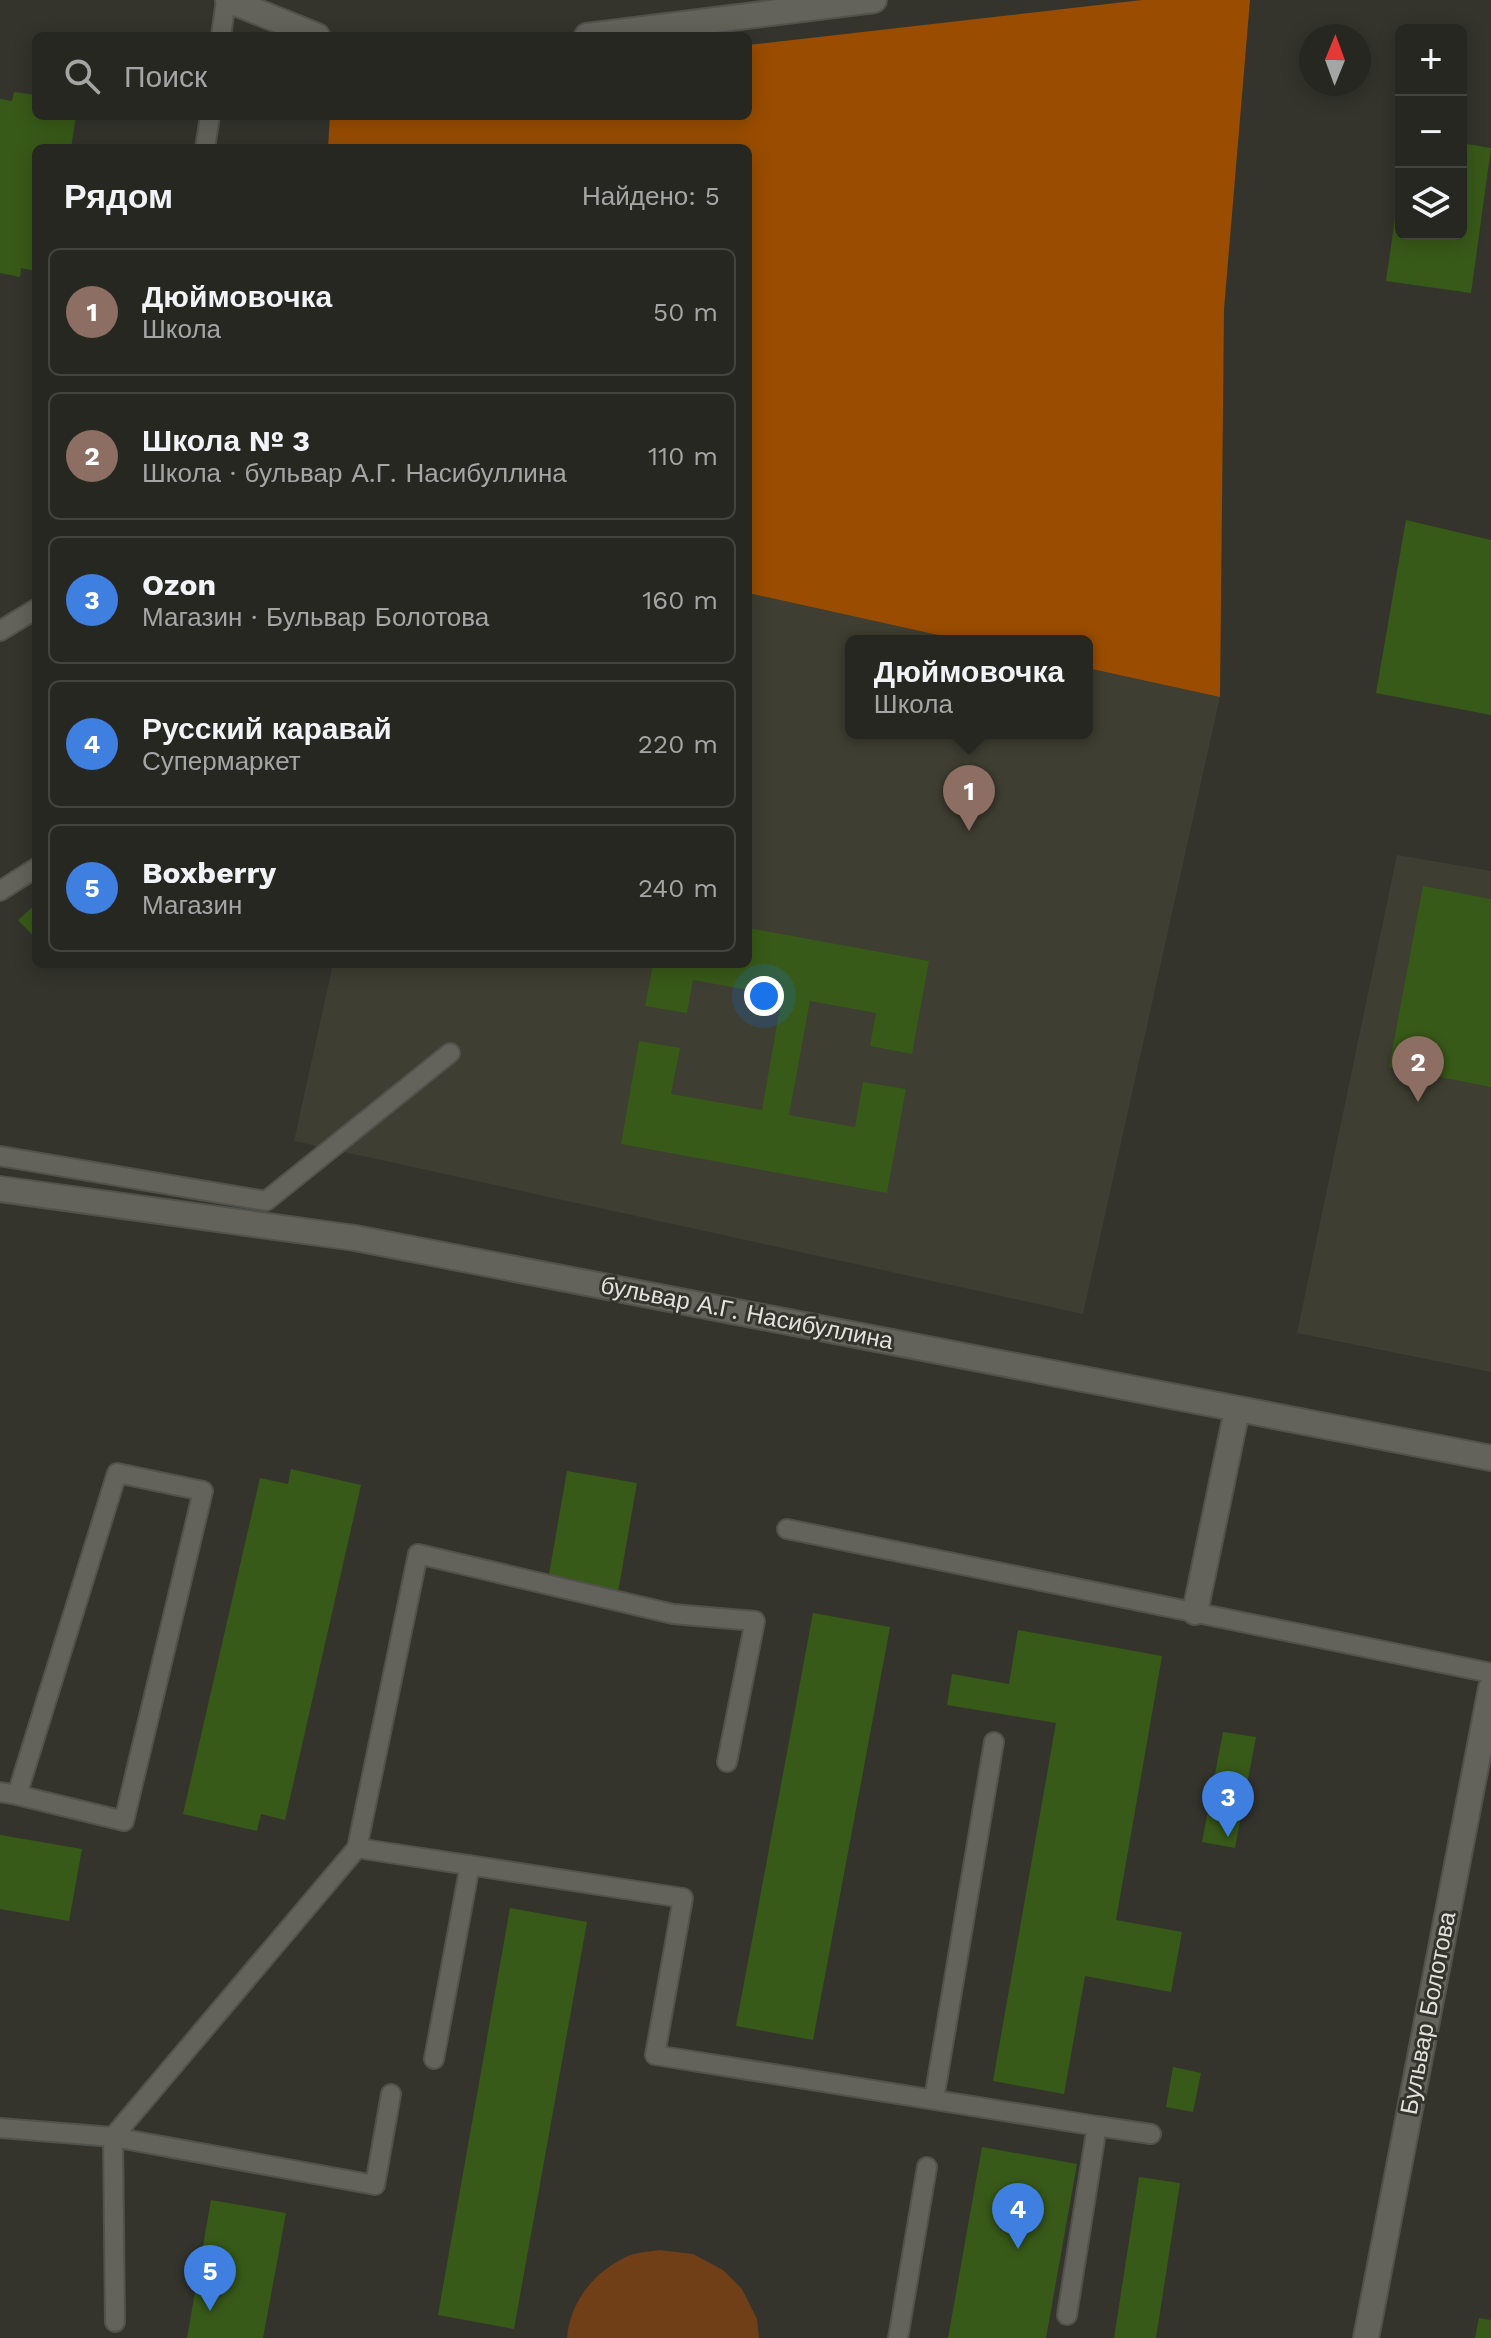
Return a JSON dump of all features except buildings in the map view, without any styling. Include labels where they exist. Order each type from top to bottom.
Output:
[{"type":"street","points":[[227,0],[307,32]]},
{"type":"street","points":[[619,32],[874,0]]},
{"type":"street","name":"бульвар А.Г. Насибуллина","points":[[0,1189],[355,1238],[1491,1458]]},
{"type":"street","points":[[1195,1612],[1237,1410]]},
{"type":"street","name":"Бульвар Болотова","points":[[1366,2338],[1491,1688]]},
{"type":"lane","points":[[222,32],[227,0]]},
{"type":"lane","points":[[206,144],[209,120]]},
{"type":"lane","points":[[0,631],[32,611]]},
{"type":"lane","points":[[0,891],[32,871]]},
{"type":"lane","points":[[0,1156],[266,1201],[450,1053]]},
{"type":"lane","points":[[117,1473],[203,1491],[124,1821],[8,1794],[117,1473]]},
{"type":"lane","points":[[787,1529],[1491,1673]]},
{"type":"lane","points":[[115,2322],[113,2137],[357,1848],[418,1554],[673,1614],[755,1621],[727,1762]]},
{"type":"lane","points":[[934,2099],[994,1742]]},
{"type":"lane","points":[[357,1848],[683,1898],[655,2055],[1151,2134]]},
{"type":"lane","points":[[434,2059],[470,1865]]},
{"type":"lane","points":[[0,2128],[113,2137],[375,2185],[391,2094]]},
{"type":"lane","points":[[1067,2315],[1097,2126]]},
{"type":"lane","points":[[898,2338],[927,2167]]},
{"type":"shaded area","points":[[1142,0],[1250,0],[1224,309],[1220,697],[1093,669],[1093,635],[938,635],[752,594],[752,144],[328,144],[330,120],[752,120],[752,45]]},
{"type":"shaded area","points":[[752,594],[938,635],[845,635],[845,739],[1093,739],[1093,669],[1220,697],[1083,1314],[294,1141],[332,968],[752,968]]},
{"type":"shaded area","points":[[1397,855],[1491,871],[1491,1372],[1297,1333]]},
{"type":"shaded area","points":[[659,2250],[693,2254],[723,2270],[742,2289],[757,2319],[759,2338],[567,2338],[573,2312],[595,2279],[628,2256]]},
{"type":"place","name":"Дюймовочка","points":[[969,831]]},
{"type":"place","name":"Школа № 3","points":[[1418,1102]]},
{"type":"place","name":"Ozon","points":[[1228,1837]]},
{"type":"place","name":"Русский каравай","points":[[1018,2249]]},
{"type":"place","name":"Boxberry","points":[[210,2311]]}]
